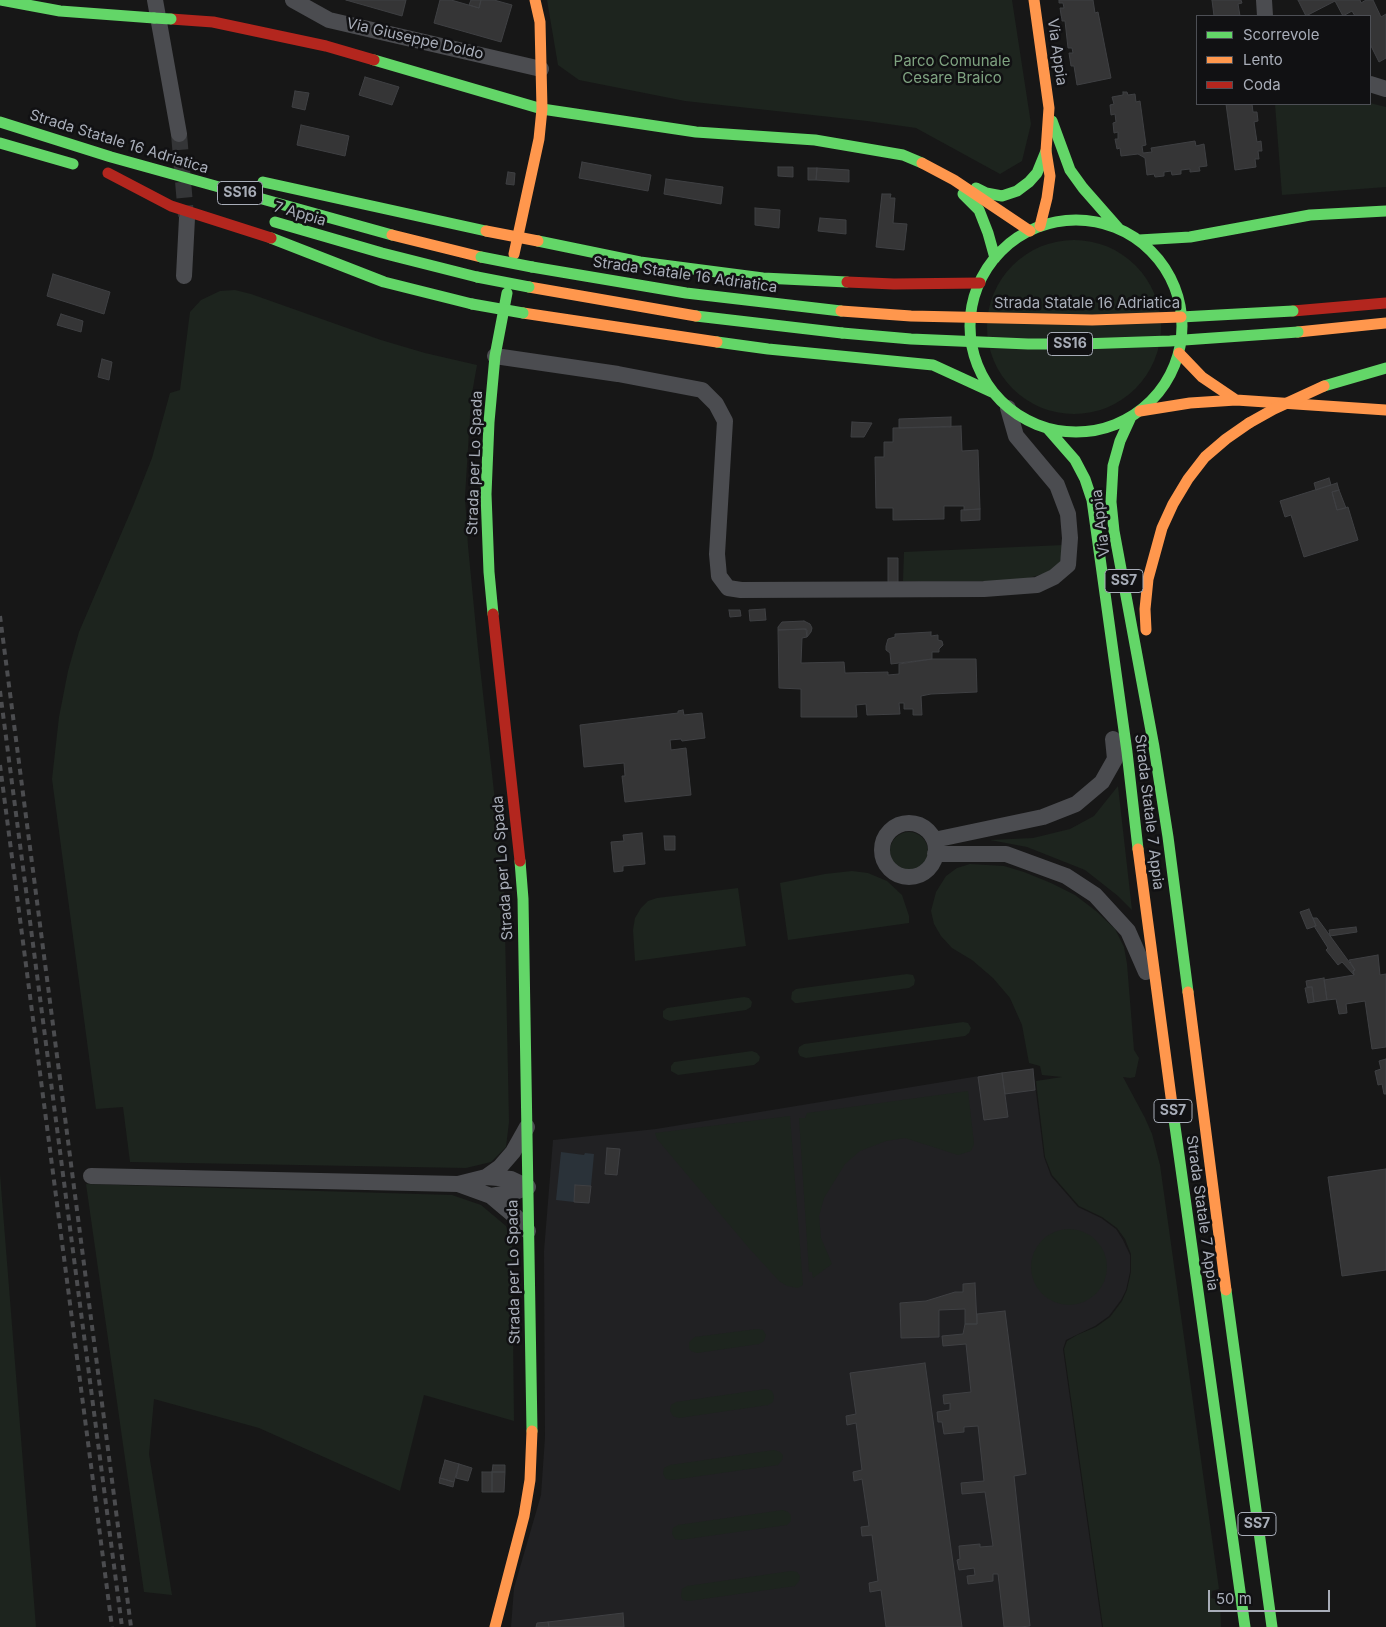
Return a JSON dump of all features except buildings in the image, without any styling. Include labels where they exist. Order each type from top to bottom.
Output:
[{"type":"main road","name":"Strada per Lo Spada","points":[[495,1627],[524,1516],[530,1480],[532,1442],[523,899],[518,831],[496,650],[489,572],[486,494],[489,422],[495,356],[539,139],[542,109],[540,22],[535,0]]},
{"type":"main road","name":"Via Appia","points":[[1034,0],[1049,108],[1055,133],[1070,170],[1083,188],[1119,228]]},
{"type":"main road","points":[[4,1],[60,11],[213,22],[326,46],[542,109],[696,132],[815,140],[903,155],[928,165],[1035,228]]},
{"type":"main road","name":"Via Appia","points":[[1035,228],[1047,198],[1050,176],[1046,151],[1049,108]]},
{"type":"main road","name":"Strada Statale 16 Adriatica","points":[[0,122],[111,157],[390,235],[532,267],[686,293],[841,311],[911,316],[1092,320],[1172,318],[1386,303]]},
{"type":"main road","points":[[0,143],[81,166]]},
{"type":"main road","points":[[954,180],[986,193],[1002,196],[1017,190],[1029,182],[1037,173],[1046,151]]},
{"type":"main road","points":[[111,157],[178,164]]},
{"type":"main road","points":[[165,190],[104,172],[171,206],[257,232],[384,282],[472,304],[524,314],[768,349],[933,364],[994,393]]},
{"type":"main road","points":[[252,179],[486,231],[640,262],[763,278],[894,284],[980,283]]},
{"type":"main road","points":[[954,180],[960,191],[979,210],[988,232],[995,258]]},
{"type":"main road","points":[[1139,240],[1190,237],[1310,215],[1386,211]]},
{"type":"main road","name":"7 Appia","points":[[260,218],[382,253],[478,277],[688,314],[842,333],[1028,344],[1081,344],[1170,341],[1298,332],[1386,323]]},
{"type":"main road","points":[[1136,414],[1165,385],[1179,353],[1183,328],[1180,302],[1171,278],[1157,257],[1139,240],[1119,228],[1086,220],[1054,222],[1035,228],[1011,243],[995,258],[980,283],[972,311],[971,340],[979,368],[994,393],[1008,408],[1026,420],[1047,428],[1076,433],[1104,429],[1136,414],[1190,403],[1236,400],[1386,410]]},
{"type":"main road","points":[[1179,353],[1202,377],[1236,400]]},
{"type":"main road","points":[[1154,747],[1145,609],[1148,579],[1154,551],[1162,528],[1173,504],[1188,479],[1205,458],[1226,438],[1249,423],[1324,386],[1386,368]]},
{"type":"main road","name":"Via Appia","points":[[1136,414],[1120,440],[1113,466],[1111,502],[1114,531],[1154,747]]},
{"type":"main road","name":"Strada Statale 7 Appia","points":[[1047,428],[1075,460],[1087,486],[1095,516],[1159,1006],[1245,1627]]},
{"type":"main road","name":"Strada Statale 7 Appia","points":[[1154,747],[1169,846],[1243,1422],[1272,1626]]},
{"type":"street","points":[[155,0],[179,134]]},
{"type":"street","name":"Via Giuseppe Doldo","points":[[293,0],[330,20],[541,69]]},
{"type":"street","points":[[1264,0],[1265,15]]},
{"type":"street","points":[[1371,84],[1386,89]]},
{"type":"street","points":[[184,276],[187,218]]},
{"type":"street","points":[[495,356],[618,374],[702,390],[716,404],[725,421],[718,554],[719,576],[728,588],[741,590],[984,589],[1038,585],[1054,576],[1068,565],[1070,538],[1068,514],[1057,485],[1016,436],[1008,408]]},
{"type":"street","points":[[1105,595],[1098,609],[1103,674],[1113,735],[1114,760],[1102,782],[1076,804],[1043,817],[934,847],[1006,854],[1066,876],[1095,895],[1128,931],[1159,1006]]},
{"type":"street","points":[[486,1177],[500,1167],[513,1152],[527,1126]]},
{"type":"street","points":[[91,1176],[458,1184],[486,1177],[511,1179],[528,1188]]},
{"type":"street","points":[[458,1184],[492,1196],[516,1217],[528,1231]]},
{"type":"street","points":[[492,1196],[528,1188]]},
{"type":"shaded area","points":[[1033,1068],[1044,1157],[1051,1176],[1078,1207],[1101,1218],[1116,1229],[1130,1255],[1130,1272],[1126,1290],[1121,1300],[1109,1316],[1095,1326],[1066,1340],[1063,1349],[1102,1627],[511,1627],[514,1588],[541,1495],[545,1437],[544,1251],[553,1140],[656,1129]]},
{"type":"shaded area","points":[[561,1152],[584,1155],[585,1153],[594,1154],[591,1186],[576,1185],[574,1202],[556,1200]]},
{"type":"green space","name":"Parco Comunale Cesare Braico","points":[[547,0],[1012,0],[1031,124],[1022,161],[1000,174],[916,128],[685,101],[579,80],[558,65]]},
{"type":"green space","points":[[1371,103],[1386,107],[1386,187],[1282,195],[1275,105],[1371,105]]},
{"type":"green space","points":[[1065,240],[1083,240],[1115,250],[1136,265],[1151,286],[1161,318],[1161,336],[1151,368],[1136,389],[1115,404],[1099,410],[1083,414],[1065,414],[1033,404],[1012,389],[997,368],[991,352],[987,336],[987,318],[997,286],[1012,265],[1033,250],[1049,244]]},
{"type":"green space","points":[[235,290],[381,340],[477,365],[471,399],[465,497],[478,649],[504,881],[509,1122],[506,1147],[491,1162],[466,1168],[130,1162],[123,1107],[96,1109],[52,779],[59,717],[68,671],[79,632],[152,458],[170,393],[180,390],[190,312],[201,300],[220,291]]},
{"type":"green space","points":[[1063,545],[1060,564],[1050,572],[1025,579],[903,581],[904,552]]},
{"type":"green space","points":[[1118,786],[1132,910],[1118,896],[1085,870],[1027,847],[990,840],[1033,838],[1070,829],[1094,816]]},
{"type":"green space","points":[[909,832],[923,837],[928,851],[923,865],[909,870],[895,865],[890,851],[895,837]]},
{"type":"green space","points":[[970,864],[1004,866],[1051,883],[1075,895],[1115,929],[1124,947],[1134,1050],[1139,1058],[1135,1077],[1123,1077],[1152,1134],[1160,1165],[1219,1589],[1212,1591],[1211,1598],[1220,1600],[1221,1627],[1103,1627],[1064,1349],[1067,1341],[1096,1327],[1110,1317],[1122,1301],[1127,1290],[1131,1272],[1131,1254],[1125,1239],[1117,1228],[1102,1217],[1079,1206],[1052,1175],[1045,1157],[1036,1081],[1062,1077],[1042,1075],[1040,1066],[1029,1063],[1022,1025],[1010,998],[993,978],[972,960],[952,948],[941,936],[934,924],[931,911],[936,892],[946,876],[957,868]]},
{"type":"green space","points":[[852,871],[868,873],[887,881],[902,895],[909,916],[909,923],[788,940],[780,883]]},
{"type":"green space","points":[[738,888],[746,946],[635,961],[633,930],[635,918],[648,901],[657,898]]},
{"type":"green space","points":[[907,974],[913,975],[915,980],[914,985],[909,988],[798,1003],[791,999],[792,992],[796,989]]},
{"type":"green space","points":[[744,997],[749,998],[752,1002],[751,1007],[746,1010],[670,1021],[663,1017],[663,1011],[667,1008]]},
{"type":"green space","points":[[963,1022],[968,1023],[971,1028],[965,1036],[806,1058],[800,1056],[798,1052],[799,1047],[804,1044]]},
{"type":"green space","points":[[752,1051],[760,1057],[759,1061],[754,1065],[678,1075],[671,1071],[671,1066],[674,1062]]},
{"type":"green space","points":[[968,1091],[974,1144],[971,1151],[958,1155],[905,1138],[886,1141],[860,1151],[845,1164],[824,1198],[819,1216],[821,1238],[832,1264],[813,1278],[812,1272],[809,1272],[799,1118],[805,1118],[807,1113]]},
{"type":"green space","points":[[790,1116],[803,1285],[798,1288],[787,1286],[779,1281],[657,1139],[655,1133]]},
{"type":"green space","points":[[0,1174],[36,1627],[0,1627]]},
{"type":"green space","points":[[86,1184],[452,1195],[481,1205],[506,1226],[512,1245],[514,1421],[424,1395],[400,1491],[259,1428],[154,1399],[149,1454],[172,1595],[144,1592]]},
{"type":"green space","points":[[1062,1229],[1076,1229],[1090,1235],[1101,1246],[1105,1252],[1107,1267],[1105,1282],[1096,1294],[1084,1303],[1062,1305],[1048,1299],[1037,1288],[1031,1274],[1031,1260],[1037,1246],[1048,1235]]},
{"type":"green space","points":[[757,1329],[763,1330],[766,1335],[764,1341],[759,1344],[697,1353],[689,1348],[689,1342],[695,1337]]},
{"type":"green space","points":[[766,1389],[772,1391],[774,1396],[773,1402],[768,1405],[679,1418],[673,1416],[670,1411],[671,1405],[676,1402]]},
{"type":"green space","points":[[774,1450],[783,1455],[778,1465],[672,1480],[666,1479],[663,1474],[664,1468],[670,1465]]},
{"type":"green space","points":[[783,1510],[791,1515],[791,1521],[787,1525],[680,1540],[675,1539],[672,1534],[673,1528],[678,1525]]},
{"type":"green space","points":[[791,1571],[797,1572],[800,1576],[795,1586],[689,1601],[683,1600],[681,1596],[682,1589],[687,1586]]},
{"type":"tunnel","points":[[179,134],[186,216]]},
{"type":"railway","points":[[0,616],[131,1627]]},
{"type":"railway","points":[[0,691],[122,1627]]},
{"type":"railway","points":[[0,765],[112,1627]]},
{"type":"traffic: fast","points":[[1,0],[60,11],[154,18]]},
{"type":"traffic: fast","points":[[154,18],[171,19]]},
{"type":"traffic: fast","points":[[374,60],[542,109],[696,132],[815,140],[903,155],[922,163]]},
{"type":"traffic: fast","points":[[1052,121],[1070,170],[1119,229]]},
{"type":"traffic: fast","points":[[0,122],[111,157],[392,235]]},
{"type":"traffic: fast","points":[[0,143],[73,164]]},
{"type":"traffic: fast","points":[[976,188],[986,193],[1002,196],[1017,191],[1037,173],[1046,151]]},
{"type":"traffic: fast","points":[[263,182],[486,231]]},
{"type":"traffic: fast","points":[[963,194],[979,210],[995,258]]},
{"type":"traffic: fast","points":[[1139,240],[1190,237],[1310,215],[1386,211]]},
{"type":"traffic: fast","points":[[1076,220],[1097,222],[1116,228],[1135,238],[1151,251],[1164,267],[1174,286],[1180,305],[1182,326],[1180,347],[1174,366],[1164,385],[1151,401],[1135,414],[1116,424],[1097,430],[1076,432],[1055,430],[1036,424],[1017,414],[1001,401],[988,385],[978,366],[972,347],[970,326],[972,305],[978,286],[988,267],[1001,251],[1017,238],[1036,228],[1055,222],[1076,220]]},
{"type":"traffic: fast","points":[[275,222],[382,253],[477,277]]},
{"type":"traffic: fast","points":[[271,238],[384,282],[472,304]]},
{"type":"traffic: fast","points":[[538,241],[640,262],[763,278],[847,282]]},
{"type":"traffic: fast","points":[[481,257],[532,267]]},
{"type":"traffic: fast","points":[[532,267],[686,293],[841,311]]},
{"type":"traffic: fast","points":[[477,277],[529,287]]},
{"type":"traffic: fast","points":[[493,614],[489,572],[486,494],[489,422],[495,356],[507,293]]},
{"type":"traffic: fast","points":[[472,304],[523,313]]},
{"type":"traffic: fast","points":[[1181,317],[1293,311]]},
{"type":"traffic: fast","points":[[696,316],[842,333]]},
{"type":"traffic: fast","points":[[842,333],[911,339],[1028,344],[1081,344],[1170,341],[1298,332]]},
{"type":"traffic: fast","points":[[717,342],[768,349],[933,365],[994,393]]},
{"type":"traffic: fast","points":[[1324,386],[1386,368]]},
{"type":"traffic: fast","points":[[1131,417],[1120,441],[1113,466],[1111,502],[1114,531],[1154,747],[1188,992]]},
{"type":"traffic: fast","points":[[1047,428],[1075,460],[1085,479],[1092,500],[1127,752],[1138,849]]},
{"type":"traffic: fast","points":[[520,861],[523,899],[532,1431]]},
{"type":"traffic: fast","points":[[1173,1112],[1245,1627]]},
{"type":"traffic: fast","points":[[1226,1290],[1272,1627]]},
{"type":"traffic: slow","points":[[514,254],[539,139],[542,109],[540,22],[535,0]]},
{"type":"traffic: slow","points":[[1034,0],[1049,108],[1046,151],[1050,176],[1040,226]]},
{"type":"traffic: slow","points":[[922,163],[954,180],[1030,231]]},
{"type":"traffic: slow","points":[[486,231],[538,241]]},
{"type":"traffic: slow","points":[[392,235],[481,257]]},
{"type":"traffic: slow","points":[[529,287],[696,316]]},
{"type":"traffic: slow","points":[[841,311],[911,316],[1092,320],[1181,317]]},
{"type":"traffic: slow","points":[[523,313],[717,342]]},
{"type":"traffic: slow","points":[[1298,332],[1386,323]]},
{"type":"traffic: slow","points":[[1179,353],[1202,377],[1236,400]]},
{"type":"traffic: slow","points":[[1249,423],[1324,386]]},
{"type":"traffic: slow","points":[[1140,411],[1190,403],[1236,400],[1386,410]]},
{"type":"traffic: slow","points":[[1146,630],[1145,609],[1148,579],[1162,528],[1173,504],[1188,479],[1205,457],[1249,423]]},
{"type":"traffic: slow","points":[[1138,849],[1173,1112]]},
{"type":"traffic: slow","points":[[1188,992],[1226,1290]]},
{"type":"traffic: slow","points":[[495,1627],[524,1516],[530,1480],[532,1431]]},
{"type":"traffic: jam","points":[[171,19],[213,22],[326,46],[374,60]]},
{"type":"traffic: jam","points":[[108,173],[171,206],[271,238]]},
{"type":"traffic: jam","points":[[847,282],[894,284],[980,283]]},
{"type":"traffic: jam","points":[[1293,311],[1386,303]]},
{"type":"traffic: jam","points":[[493,614],[520,861]]}]
